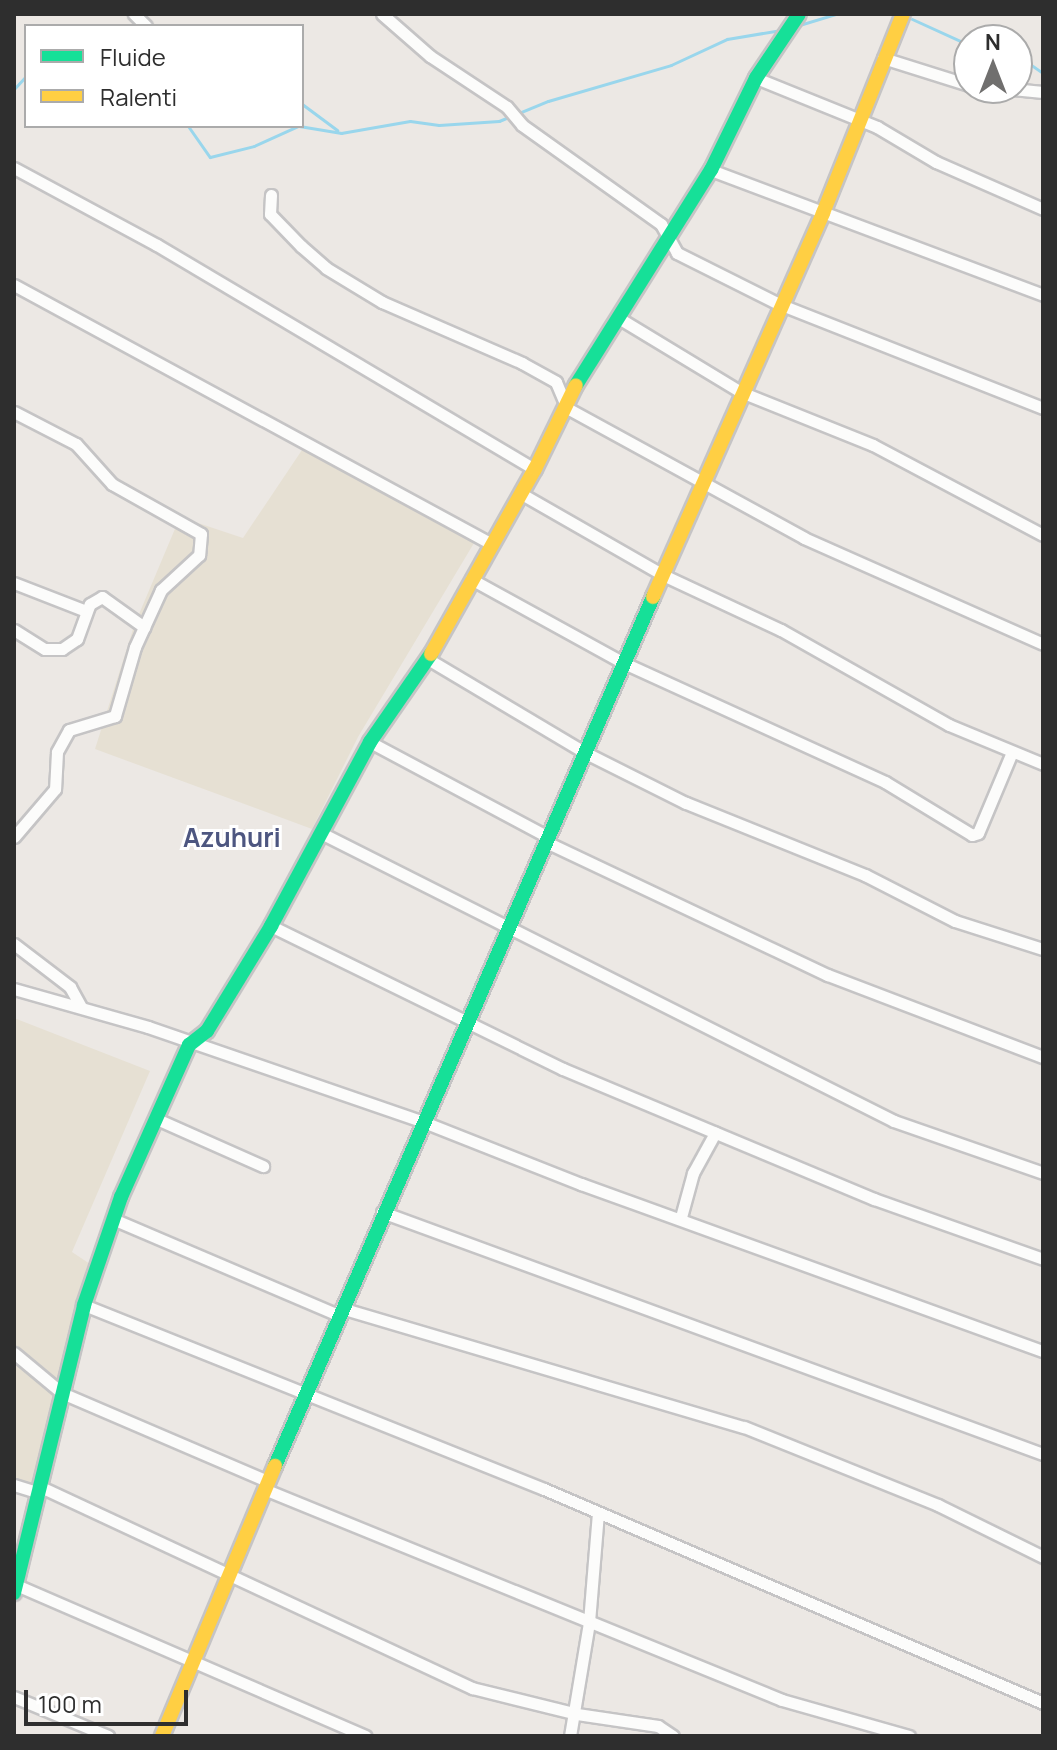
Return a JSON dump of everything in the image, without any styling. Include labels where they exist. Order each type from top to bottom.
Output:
[{"type":"main road","points":[[15,1587],[84,1305],[113,1219],[159,1120],[189,1045],[207,1031],[271,926],[370,742],[428,659],[490,543],[535,469],[567,408],[570,394],[711,170],[756,78],[799,14]]},
{"type":"main road","points":[[162,1736],[339,1311],[779,304],[823,213],[903,14]]},
{"type":"street","points":[[382,14],[430,56],[507,107],[522,125],[661,224],[677,253],[779,304],[1043,408]]},
{"type":"street","points":[[883,58],[953,80]]},
{"type":"street","points":[[756,78],[858,120],[1043,209]]},
{"type":"street","points":[[14,168],[157,245],[535,469]]},
{"type":"street","points":[[711,170],[823,213],[928,248],[1043,295]]},
{"type":"street","points":[[271,195],[270,214],[326,268],[382,302],[487,343],[556,382],[567,408],[804,538],[1043,644]]},
{"type":"street","points":[[14,285],[490,543]]},
{"type":"street","points":[[617,317],[741,392],[873,445],[1043,535]]},
{"type":"street","points":[[14,412],[63,435],[112,484],[201,534],[199,555],[161,590],[144,627],[115,716],[69,730],[57,752],[55,789],[14,837]]},
{"type":"street","points":[[520,493],[663,575],[781,630],[949,725],[1043,764]]},
{"type":"street","points":[[471,579],[624,663],[885,782],[972,835],[978,833],[1012,752]]},
{"type":"street","points":[[14,583],[86,611]]},
{"type":"street","points":[[14,630],[54,651],[77,639],[86,611],[95,599],[106,598],[144,627]]},
{"type":"street","points":[[428,659],[584,752],[686,803],[865,875],[927,910],[1043,949]]},
{"type":"street","points":[[370,742],[545,838],[828,975],[1043,1057]]},
{"type":"street","points":[[323,834],[894,1121],[1043,1173]]},
{"type":"street","points":[[271,926],[463,1025],[874,1199],[1043,1259]]},
{"type":"street","points":[[14,944],[70,987],[81,1007]]},
{"type":"street","points":[[14,990],[81,1007],[421,1121],[568,1180],[681,1217],[1043,1351]]},
{"type":"street","points":[[159,1120],[263,1166]]},
{"type":"street","points":[[681,1217],[693,1173],[715,1133]]},
{"type":"street","points":[[382,1212],[1043,1454]]},
{"type":"street","points":[[113,1219],[339,1311],[744,1427],[938,1505],[1043,1557]]},
{"type":"street","points":[[84,1305],[306,1390],[1043,1703]]},
{"type":"street","points":[[14,1353],[62,1393],[266,1485],[782,1700],[909,1736]]},
{"type":"street","points":[[14,1485],[40,1490],[472,1688],[577,1714],[658,1726],[673,1736]]},
{"type":"street","points":[[570,1736],[577,1714],[589,1622],[598,1513]]},
{"type":"street","points":[[15,1587],[366,1736]]},
{"type":"street","points":[[14,1697],[108,1736]]},
{"type":"shaded area","points":[[304,447],[477,538],[358,737],[312,829],[95,749],[134,626],[180,517],[243,538]]},
{"type":"shaded area","points":[[14,1018],[150,1071],[72,1252],[90,1264],[32,1488],[14,1483]]},
{"type":"waterway","points":[[796,26],[836,14]]},
{"type":"waterway","points":[[912,19],[953,38]]},
{"type":"waterway","points":[[304,127],[341,133],[410,121],[439,125],[499,121],[548,101],[671,65],[727,39],[781,30]]},
{"type":"waterway","points":[[1033,66],[1043,73]]},
{"type":"waterway","points":[[14,89],[24,78]]},
{"type":"waterway","points":[[304,105],[337,130]]},
{"type":"waterway","points":[[189,128],[210,157],[254,146],[294,128]]},
{"type":"traffic: fast","points":[[576,385],[711,170],[756,78],[799,14]]},
{"type":"traffic: fast","points":[[275,1466],[653,597]]},
{"type":"traffic: fast","points":[[14,1593],[84,1305],[121,1197],[189,1045],[207,1031],[271,926],[370,742],[431,654]]},
{"type":"traffic: slow","points":[[653,597],[823,213],[903,14]]},
{"type":"traffic: slow","points":[[431,654],[535,469],[576,385]]},
{"type":"traffic: slow","points":[[162,1736],[275,1466]]},
{"type":"district","name":"Azuhuri","points":[[232,838]]}]
